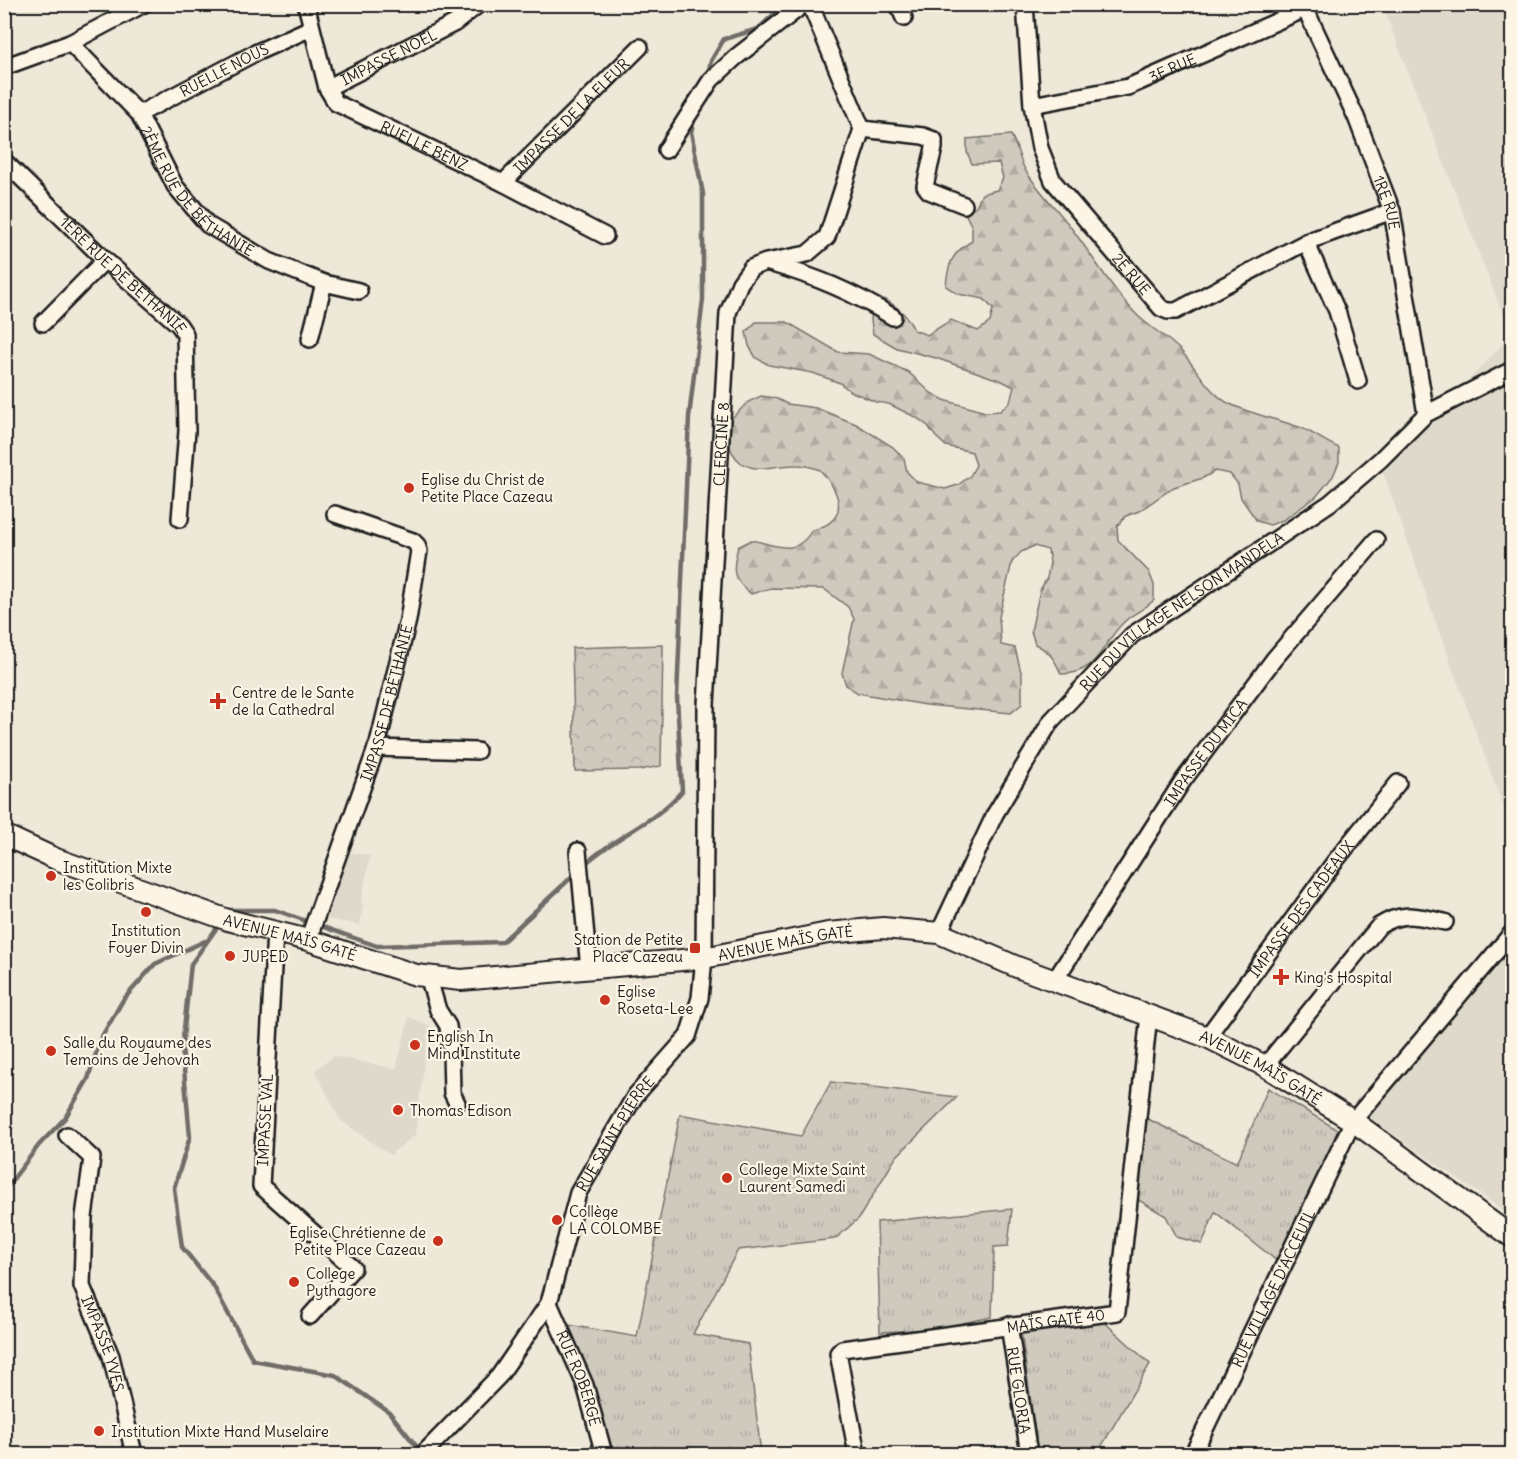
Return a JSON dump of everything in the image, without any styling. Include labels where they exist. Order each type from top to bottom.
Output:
[{"type":"street","points":[[4,67],[70,43],[144,4]]},
{"type":"street","name":"RUELLE BENZ","points":[[306,4],[327,88],[336,103],[503,183],[605,236]]},
{"type":"street","name":"IMPASSE NOËL","points":[[327,88],[455,23],[479,4]]},
{"type":"street","points":[[666,150],[711,80],[736,57],[804,4]]},
{"type":"street","points":[[810,4],[862,129],[923,136],[934,140],[925,186],[929,191],[964,205]]},
{"type":"street","name":"2E RUE","points":[[1025,4],[1032,105],[1040,148],[1053,181],[1161,308],[1168,312],[1176,311],[1306,242],[1392,211]]},
{"type":"street","name":"3E RUE","points":[[1032,105],[1128,87],[1304,7]]},
{"type":"street","name":"1RE RUE","points":[[1304,7],[1356,117],[1392,211],[1426,414]]},
{"type":"street","name":"RUELLE NOUS","points":[[139,114],[254,54],[311,28]]},
{"type":"street","name":"2ÈME RUE DE BÉTHANIE","points":[[70,43],[139,114],[175,186],[208,225],[269,261],[324,283],[359,291]]},
{"type":"street","name":"IMPASSE DE LA FLEUR","points":[[503,183],[640,47]]},
{"type":"street","name":"CLERCINE 8","points":[[704,958],[706,705],[728,313],[740,284],[751,268],[766,262],[807,254],[827,237],[862,129]]},
{"type":"street","name":"1ÈRE RUE DE BÉTHANIE","points":[[4,161],[105,260],[179,325],[185,334],[187,431],[180,519]]},
{"type":"street","points":[[1306,242],[1337,311],[1359,381]]},
{"type":"street","points":[[43,323],[105,260]]},
{"type":"street","points":[[766,262],[813,276],[860,297],[893,317]]},
{"type":"street","points":[[310,339],[324,283]]},
{"type":"street","name":"RUE DU VILLAGE NELSON MANDELA","points":[[939,933],[995,814],[1051,721],[1132,635],[1330,503],[1380,460],[1426,414],[1512,369]]},
{"type":"street","name":"IMPASSE DE BÉTHANIE","points":[[309,936],[376,748],[408,620],[419,551],[414,542],[335,514]]},
{"type":"street","name":"IMPASSE DU MICA","points":[[1055,980],[1182,782],[1274,659],[1377,540]]},
{"type":"street","points":[[376,748],[477,751]]},
{"type":"street","name":"IMPASSE DES CADEAUX","points":[[1208,1037],[1336,860],[1398,783]]},
{"type":"street","name":"AVENUE MAÏS GATÉ","points":[[4,835],[56,859],[223,918],[275,931],[309,936],[417,975],[460,980],[704,958],[828,933],[883,928],[939,933],[1017,967],[1208,1037],[1265,1066],[1353,1121],[1512,1237]]},
{"type":"street","points":[[578,851],[589,969]]},
{"type":"street","points":[[1265,1066],[1380,926],[1392,918],[1406,916],[1445,922]]},
{"type":"street","name":"IMPASSE VAL","points":[[275,931],[261,1186],[353,1268],[310,1316]]},
{"type":"street","name":"RUE VILLAGE D'ACCEUIL","points":[[1193,1455],[1353,1121],[1512,933]]},
{"type":"street","name":"RUE SAINT-PIERRE","points":[[428,1450],[499,1376],[549,1303],[578,1193],[634,1096],[688,1036],[700,998],[704,958]]},
{"type":"street","points":[[429,976],[438,1010],[448,1026],[452,1093],[457,1102]]},
{"type":"street","name":"MAÏS GATÉ 40","points":[[857,1455],[839,1350],[1117,1312],[1149,1015]]},
{"type":"street","name":"IMPASSE YVES","points":[[67,1135],[92,1158],[84,1217],[82,1286],[111,1356],[134,1455]]},
{"type":"street","name":"RUE ROBERGE","points":[[549,1303],[585,1385],[604,1455]]},
{"type":"street","name":"RUE GLORIA","points":[[1009,1325],[1029,1455]]},
{"type":"shaded area","points":[[1382,5],[1512,5],[1512,830],[1383,472],[1511,335]]},
{"type":"shaded area","points":[[343,851],[370,856],[361,903],[363,904],[360,925],[327,919],[330,897],[335,896]]},
{"type":"shaded area","points":[[1512,923],[1512,1216],[1358,1110]]},
{"type":"shaded area","points":[[409,1017],[429,1025],[415,1135],[390,1155],[340,1120],[315,1070],[334,1056],[396,1069]]},
{"type":"green space","points":[[1011,135],[1027,173],[1069,225],[1119,294],[1140,318],[1181,351],[1222,400],[1309,432],[1339,448],[1339,462],[1333,476],[1316,497],[1283,520],[1270,525],[1257,521],[1241,498],[1238,484],[1230,474],[1215,471],[1203,478],[1174,487],[1139,511],[1126,516],[1117,526],[1118,540],[1149,572],[1154,585],[1154,600],[1124,622],[1091,664],[1074,673],[1061,674],[1051,656],[1035,644],[1031,631],[1040,590],[1047,578],[1050,563],[1048,550],[1034,546],[1021,552],[1012,562],[999,617],[1001,645],[1015,648],[1022,676],[1022,704],[1011,713],[926,705],[858,693],[846,685],[842,673],[854,619],[848,607],[824,589],[771,588],[751,594],[740,583],[734,568],[738,547],[751,540],[793,547],[806,539],[812,530],[833,520],[838,505],[833,488],[820,470],[811,467],[788,465],[753,468],[745,465],[732,452],[726,424],[748,402],[761,396],[775,398],[787,404],[816,408],[856,424],[893,447],[904,458],[907,472],[917,482],[945,489],[958,485],[970,476],[976,465],[972,452],[946,446],[928,426],[917,418],[889,404],[876,402],[850,391],[840,383],[813,373],[769,365],[756,358],[749,346],[746,332],[756,322],[787,322],[838,352],[869,354],[908,372],[931,393],[944,400],[985,412],[1000,411],[1010,402],[1014,387],[936,358],[897,348],[873,334],[871,320],[872,306],[884,299],[902,312],[914,330],[927,335],[951,320],[978,331],[990,322],[993,309],[984,299],[958,294],[946,286],[952,259],[972,241],[972,227],[966,215],[976,206],[982,194],[997,190],[1003,178],[999,163],[972,164],[967,152],[967,139]]},
{"type":"green space","points":[[663,645],[661,766],[640,770],[575,771],[572,648]]},
{"type":"green space","points":[[831,1082],[957,1097],[896,1157],[859,1218],[835,1239],[738,1250],[693,1334],[748,1344],[761,1454],[719,1454],[604,1446],[563,1324],[637,1337],[680,1114],[801,1136]]},
{"type":"green space","points":[[1268,1088],[1338,1130],[1282,1265],[1215,1212],[1202,1244],[1177,1237],[1166,1216],[1135,1198],[1144,1117],[1237,1163]]},
{"type":"green space","points":[[1012,1209],[1008,1246],[994,1247],[992,1317],[934,1329],[880,1332],[877,1222]]},
{"type":"green space","points":[[1101,1319],[1150,1364],[1097,1454],[1038,1454],[1021,1331]]},
{"type":"waterway","points":[[707,77],[711,61],[724,39],[758,29],[785,4]]},
{"type":"waterway","points":[[583,866],[659,812],[682,791],[677,697],[689,417],[703,299],[703,194],[691,132],[695,117]]},
{"type":"waterway","points":[[227,913],[229,910],[275,910],[377,946],[502,942],[577,872]]},
{"type":"waterway","points":[[221,922],[191,964],[182,1047],[190,1137],[174,1188],[182,1247],[214,1287],[253,1360],[335,1375],[389,1412],[421,1452]]},
{"type":"waterway","points":[[4,1191],[39,1145],[65,1118],[88,1079],[101,1038],[123,1000],[155,964],[205,941]]},
{"type":"place","name":"Eglise du Christ de Petite Place Cazeau","points":[[409,488]]},
{"type":"place","name":"Centre de le Sante de la Cathedral","points":[[218,701]]},
{"type":"place","name":"Institution Mixte les Colibris","points":[[51,876]]},
{"type":"place","name":"Institution Foyer Divin","points":[[146,912]]},
{"type":"place","name":"Station de Petite Place Cazeau","points":[[695,948]]},
{"type":"place","name":"JUPED","points":[[230,956]]},
{"type":"place","name":"King's Hospital","points":[[1281,977]]},
{"type":"place","name":"Eglise Roseta-Lee","points":[[605,1000]]},
{"type":"place","name":"English In Mind Institute","points":[[415,1045]]},
{"type":"place","name":"Salle du Royaume des Temoins de Jehovah","points":[[51,1051]]},
{"type":"place","name":"Thomas Edison","points":[[398,1110]]},
{"type":"place","name":"College Mixte Saint Laurent Samedi","points":[[727,1178]]},
{"type":"place","name":"Collège LA COLOMBE","points":[[557,1220]]},
{"type":"place","name":"Eglise Chrétienne de Petite Place Cazeau","points":[[438,1241]]},
{"type":"place","name":"College Pythagore","points":[[294,1282]]},
{"type":"place","name":"Institution Mixte Hand Muselaire","points":[[99,1431]]}]
